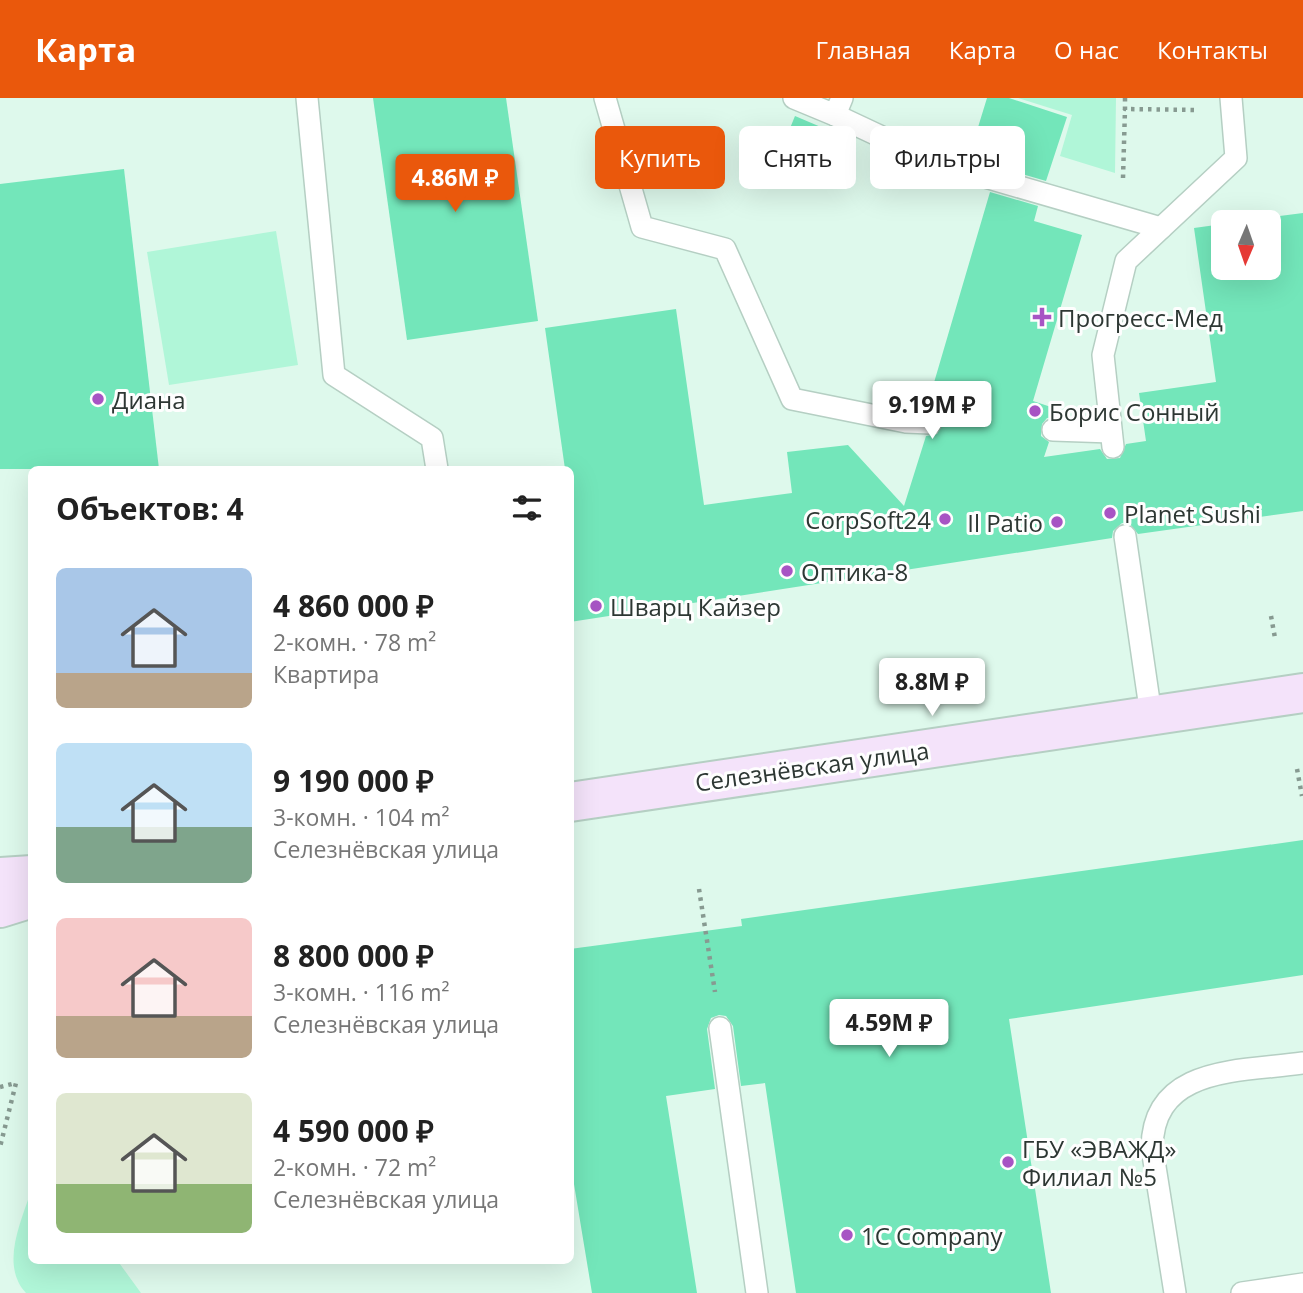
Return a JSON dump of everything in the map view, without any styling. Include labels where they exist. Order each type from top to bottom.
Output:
[{"type":"main road","name":"Селезнёвская улица","points":[[574,801],[1303,693]]},
{"type":"main road","points":[[0,877],[28,874]]},
{"type":"main road","points":[[0,908],[28,899]]},
{"type":"lane","points":[[307,98],[334,375],[432,438],[437,466]]},
{"type":"lane","points":[[605,98],[642,227],[725,249],[792,399],[906,422],[930,423]]},
{"type":"lane","points":[[794,98],[838,107],[937,163],[1161,228]]},
{"type":"lane","points":[[1053,430],[1112,439],[1103,355],[1126,261],[1236,158],[1232,104]]},
{"type":"lane","points":[[1125,536],[1151,715]]},
{"type":"lane","points":[[720,1028],[757,1293]]},
{"type":"lane","points":[[1175,1293],[1152,1148],[1152,1128],[1158,1110],[1170,1095],[1185,1084],[1203,1078],[1303,1063]]},
{"type":"lane","points":[[1242,1293],[1303,1284]]},
{"type":"path","points":[[1122,216],[1125,98]]},
{"type":"path","points":[[1125,109],[1232,104]]},
{"type":"path","points":[[1271,616],[1275,638]]},
{"type":"path","points":[[1297,769],[1302,796]]},
{"type":"path","points":[[699,889],[720,1028]]},
{"type":"path","points":[[0,1087],[16,1083],[0,1147]]},
{"type":"green space","points":[[1018,98],[1116,98],[1115,173],[1060,156],[1072,115]]},
{"type":"green space","points":[[276,231],[298,365],[169,385],[147,252]]},
{"type":"green space","points":[[28,1200],[28,1264],[120,1264],[141,1293],[26,1293],[14,1270],[18,1230]]},
{"type":"building","points":[[373,98],[506,98],[538,321],[407,340]]},
{"type":"building","points":[[987,98],[1009,98],[1067,117],[1046,181],[1025,175],[1025,126],[978,126]]},
{"type":"building","points":[[795,116],[819,126],[791,126]]},
{"type":"building","points":[[124,169],[159,466],[28,466],[28,469],[0,469],[0,184]]},
{"type":"building","points":[[990,192],[1038,206],[1034,221],[1082,235],[1033,401],[1060,410],[1058,417],[1047,418],[1042,424],[1041,436],[1049,442],[1044,457],[1100,449],[1107,459],[1120,458],[1126,444],[1146,441],[1139,393],[1216,382],[1194,228],[1211,226],[1211,280],[1281,280],[1281,216],[1303,213],[1303,511],[1138,534],[1130,524],[1122,523],[1113,531],[1112,538],[574,621],[574,466],[565,466],[545,328],[676,309],[704,505],[792,493],[787,452],[848,445],[904,506],[926,436],[937,434],[943,424],[941,416],[934,411],[941,387],[933,386]]},
{"type":"building","points":[[1303,840],[1303,975],[1009,1019],[1051,1293],[796,1293],[765,1083],[741,1086],[733,1026],[726,1016],[719,1015],[711,1018],[707,1029],[715,1089],[666,1096],[697,1293],[592,1293],[574,1184],[574,948],[742,926],[741,919]]},
{"type":"place","name":"Прогресс-Мед","points":[[1042,317]]},
{"type":"place","name":"Диана","points":[[98,399]]},
{"type":"place","name":"Борис Сонный","points":[[1035,411]]},
{"type":"place","name":"Planet Sushi","points":[[1110,513]]},
{"type":"place","name":"CorpSoft24","points":[[945,519]]},
{"type":"place","name":"Il Patio","points":[[1057,522]]},
{"type":"place","name":"Оптика-8","points":[[787,571]]},
{"type":"place","name":"Шварц Кайзер","points":[[596,606]]},
{"type":"place","name":"ГБУ «ЭВАЖД» Филиал №5","points":[[1008,1162]]},
{"type":"place","name":"1C Company","points":[[847,1235]]}]
